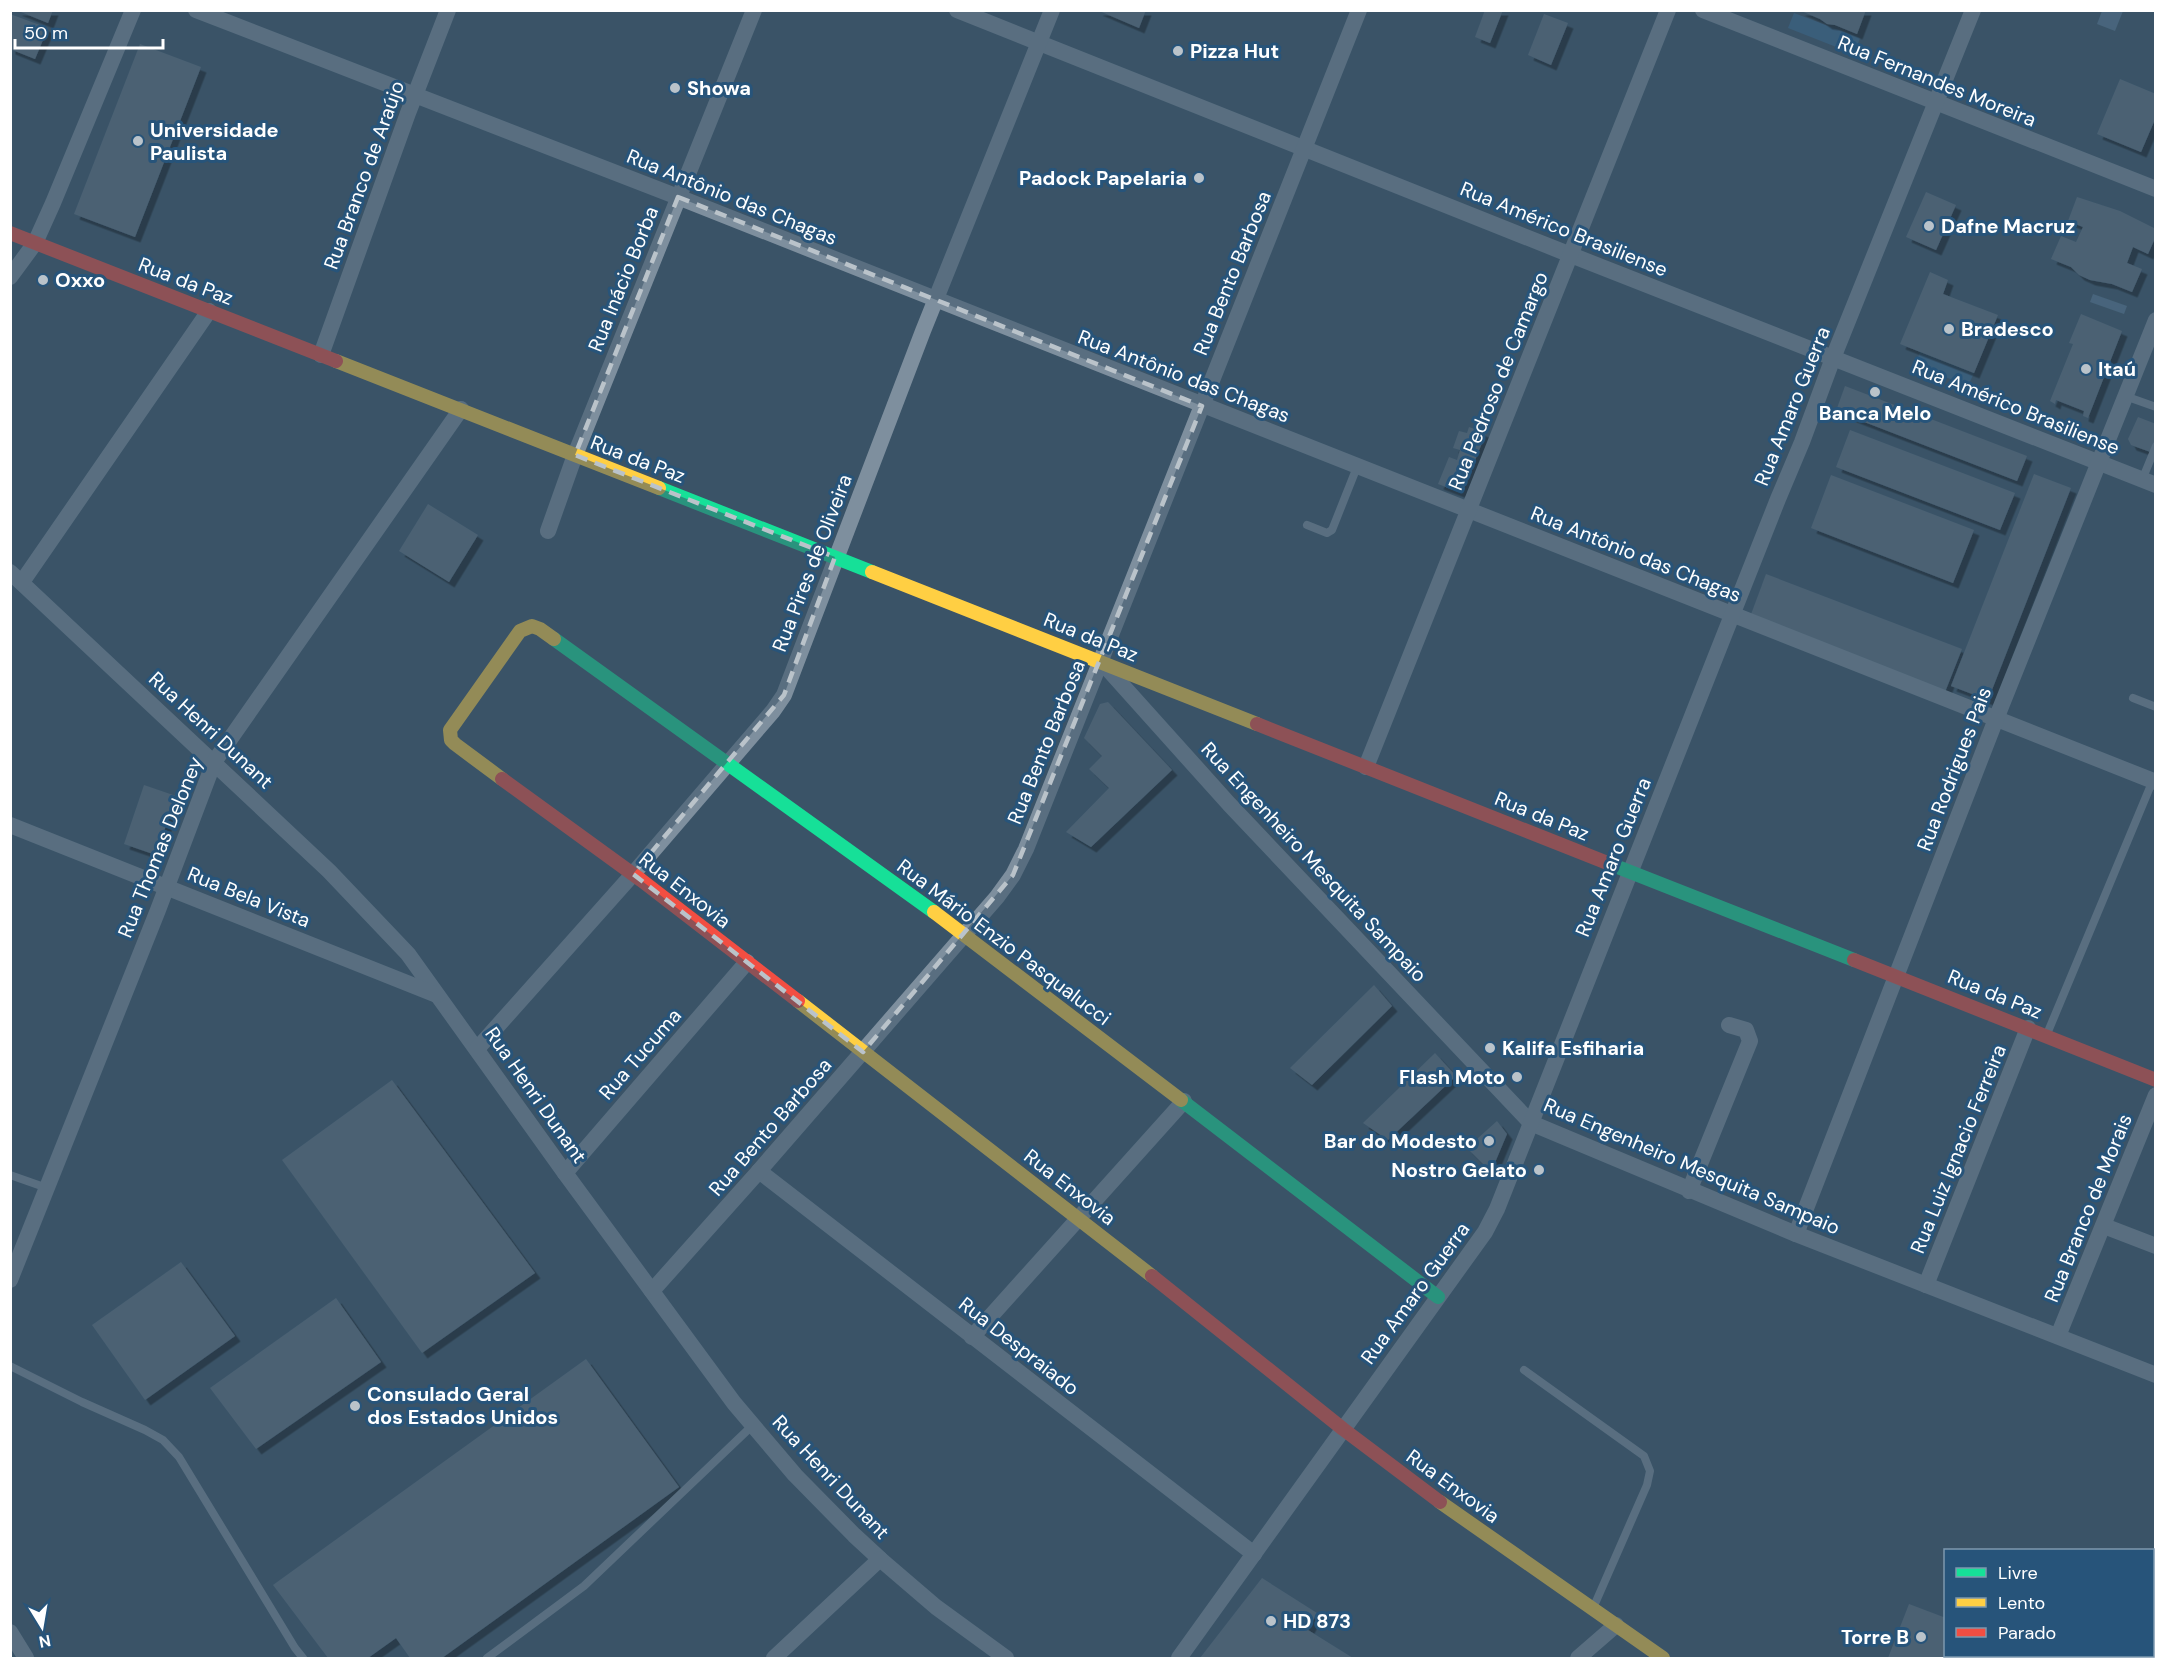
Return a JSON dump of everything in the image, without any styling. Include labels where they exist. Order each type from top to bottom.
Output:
[{"type":"street","points":[[10,277],[35,243],[133,10]]},
{"type":"street","name":"Rua Antônio das Chagas","points":[[196,10],[678,197],[1996,719],[2155,779]]},
{"type":"street","name":"Rua Branco de Araújo","points":[[321,354],[448,10]]},
{"type":"street","name":"Rua Inácio Borba","points":[[548,531],[575,455],[754,10]]},
{"type":"street","name":"Rua Américo Brasiliense","points":[[957,10],[2149,483]]},
{"type":"street","name":"Rua Pires de Oliveira","points":[[477,1049],[633,874],[773,711],[784,695],[936,301],[1052,10]]},
{"type":"street","name":"Rua Bento Barbosa","points":[[652,1291],[998,897],[1013,875],[1026,849],[1101,662],[1359,10]]},
{"type":"street","name":"Rua Pedroso de Camargo","points":[[1366,767],[1668,10]]},
{"type":"street","name":"Rua Fernandes Moreira","points":[[1703,10],[2156,189]]},
{"type":"street","name":"Rua Amaro Guerra","points":[[1179,1659],[1490,1222],[1973,10]]},
{"type":"street","name":"Rua da Paz","points":[[10,233],[836,557],[2156,1080]]},
{"type":"street","points":[[16,577],[209,311]]},
{"type":"street","name":"Rua Rodrigues Pais","points":[[1796,1234],[1996,719],[2156,320]]},
{"type":"street","name":"Rua Thomas Deloney","points":[[10,1280],[167,887],[214,762],[461,409]]},
{"type":"street","name":"Rua Henri Dunant","points":[[16,577],[337,880],[408,954],[734,1403],[795,1475],[880,1559],[936,1607],[1006,1659]]},
{"type":"street","name":"Rua Mário Enzio Pasqualucci","points":[[455,744],[451,740],[450,730],[520,631],[532,626],[540,629],[964,934],[1438,1297]]},
{"type":"street","name":"Rua Engenheiro Mesquita Sampaio","points":[[1101,662],[1229,804],[1531,1123],[1689,1191],[2156,1375]]},
{"type":"street","name":"Rua Enxovia","points":[[455,744],[633,874],[1080,1219],[1343,1429],[1429,1494],[1663,1659]]},
{"type":"street","name":"Rua Bela Vista","points":[[10,825],[438,995]]},
{"type":"street","name":"Rua Tucuma","points":[[565,1173],[747,962]]},
{"type":"street","points":[[1689,1191],[1750,1041],[1746,1030],[1729,1025]]},
{"type":"street","name":"Rua Luiz Ignacio Ferreira","points":[[1926,1285],[2028,1028]]},
{"type":"street","name":"Rua Branco de Morais","points":[[2058,1336],[2156,1095]]},
{"type":"street","points":[[972,1337],[1184,1101]]},
{"type":"street","name":"Rua Despraiado","points":[[759,1171],[1254,1554]]},
{"type":"street","points":[[2104,1226],[2156,1246]]},
{"type":"street","points":[[774,1659],[880,1559]]},
{"type":"street","points":[[1578,1659],[1616,1625]]},
{"type":"street","points":[[10,1632],[26,1659]]},
{"type":"lane","points":[[2125,396],[2156,407]]},
{"type":"lane","points":[[2149,483],[2156,446]]},
{"type":"lane","points":[[1307,525],[1327,533],[1332,530],[1357,467]]},
{"type":"lane","points":[[2133,698],[2156,707]]},
{"type":"lane","points":[[2047,1036],[2155,779]]},
{"type":"lane","points":[[10,1175],[47,1188]]},
{"type":"lane","points":[[10,1366],[163,1440],[178,1457],[303,1659]]},
{"type":"lane","points":[[1524,1370],[1644,1456],[1650,1471],[1647,1485],[1592,1609]]},
{"type":"lane","points":[[487,1659],[584,1586],[753,1425]]},
{"type":"highlighted area","points":[[678,197],[1202,406],[1013,875],[863,1052],[633,874],[784,695],[835,557],[575,455]]},
{"type":"shaded area","points":[[2102,11],[2123,11],[2115,31],[2097,24]]},
{"type":"shaded area","points":[[1794,13],[1860,38],[1854,54],[1788,28]]},
{"type":"shaded area","points":[[2093,294],[2127,306],[2124,314],[2090,302]]},
{"type":"shaded area","points":[[1920,352],[1974,373],[1968,386],[1915,365]]},
{"type":"building","points":[[16,10],[53,10],[48,23]]},
{"type":"building","points":[[1097,10],[1146,10],[1139,28]]},
{"type":"building","points":[[1485,10],[1503,10],[1490,43],[1475,37]]},
{"type":"building","points":[[1799,10],[1866,10],[1857,34],[1827,24]]},
{"type":"building","points":[[10,14],[48,28],[35,59],[10,49]]},
{"type":"building","points":[[1544,14],[1568,23],[1551,65],[1528,55]]},
{"type":"building","name":"Universidade Paulista","points":[[140,44],[201,67],[135,237],[74,214]]},
{"type":"building","points":[[2120,79],[2156,94],[2156,117],[2141,152],[2097,134]]},
{"type":"building","name":"Dafne Macruz","points":[[1926,192],[1956,205],[1936,250],[1906,237]]},
{"type":"building","points":[[2077,197],[2120,211],[2156,229],[2156,236],[2148,254],[2133,247],[2127,263],[2142,269],[2132,292],[2112,284],[2090,280],[2079,275],[2071,267],[2051,259],[2061,236],[2076,242],[2083,227],[2068,221]]},
{"type":"building","name":"Bradesco","points":[[1930,272],[1948,280],[1943,294],[1998,315],[1974,373],[1900,344]]},
{"type":"building","points":[[2081,314],[2122,331],[2088,418],[2083,416],[2084,411],[2056,400],[2055,404],[2050,401],[2073,344],[2069,343]]},
{"type":"building","points":[[1845,386],[2027,456],[2017,481],[1836,411]]},
{"type":"building","points":[[2138,417],[2156,424],[2156,454],[2131,445],[2128,439]]},
{"type":"building","points":[[1469,427],[1486,433],[1463,490],[1459,492],[1438,484],[1449,457],[1457,460],[1460,450],[1453,448],[1459,431],[1467,433]]},
{"type":"building","points":[[1850,430],[2015,493],[2000,530],[1836,467]]},
{"type":"building","points":[[2034,474],[2071,488],[1988,700],[1951,686]]},
{"type":"building","points":[[1831,475],[1974,530],[1953,583],[1811,528]]},
{"type":"building","points":[[428,504],[478,535],[449,582],[399,551]]},
{"type":"building","points":[[1766,574],[1962,649],[1945,692],[1750,617]]},
{"type":"building","points":[[1108,702],[1172,770],[1091,847],[1066,832],[1109,788],[1089,769],[1102,756],[1084,738],[1100,704]]},
{"type":"building","points":[[144,785],[176,796],[156,855],[124,844]]},
{"type":"building","points":[[1374,985],[1392,1006],[1312,1085],[1290,1068]]},
{"type":"building","points":[[1435,1053],[1456,1076],[1388,1140],[1363,1123]]},
{"type":"building","points":[[392,1080],[535,1273],[422,1353],[282,1160]]},
{"type":"building","name":"Bar do Modesto","points":[[1497,1121],[1507,1134],[1491,1172],[1467,1148]]},
{"type":"building","points":[[181,1262],[235,1336],[145,1400],[92,1325]]},
{"type":"building","points":[[336,1298],[381,1362],[256,1449],[210,1388]]},
{"type":"building","points":[[586,1359],[679,1487],[442,1658],[410,1658],[396,1638],[368,1658],[328,1658],[273,1585]]},
{"type":"building","name":"HD 873","points":[[1262,1578],[1317,1613],[1308,1630],[1353,1658],[1200,1658]]},
{"type":"building","name":"Torre B","points":[[1909,1604],[1944,1617],[1944,1657],[2026,1657],[2025,1658],[1888,1658]]},
{"type":"building","points":[[2155,1622],[2156,1658],[2141,1658],[2154,1657]]},
{"type":"traffic: fast","points":[[659,488],[872,572]]},
{"type":"traffic: fast","points":[[554,639],[934,912]]},
{"type":"traffic: fast","points":[[1610,864],[1854,960]]},
{"type":"traffic: fast","points":[[1181,1100],[1438,1297]]},
{"type":"traffic: slow","points":[[336,361],[659,488]]},
{"type":"traffic: slow","points":[[872,572],[1257,724]]},
{"type":"traffic: slow","points":[[502,779],[455,744],[451,740],[450,730],[520,631],[532,626],[554,639]]},
{"type":"traffic: slow","points":[[934,912],[1181,1100]]},
{"type":"traffic: slow","points":[[798,1001],[1152,1276]]},
{"type":"traffic: slow","points":[[1440,1502],[1663,1658]]},
{"type":"traffic: jam","points":[[10,233],[336,361]]},
{"type":"traffic: jam","points":[[1257,724],[1610,864]]},
{"type":"traffic: jam","points":[[502,779],[641,880],[798,1001]]},
{"type":"traffic: jam","points":[[1854,960],[2156,1080]]},
{"type":"traffic: jam","points":[[1152,1276],[1343,1429],[1440,1502]]},
{"type":"place","name":"Pizza Hut","points":[[1178,51]]},
{"type":"place","name":"Showa","points":[[675,88]]},
{"type":"place","name":"Universidade Paulista","points":[[138,141]]},
{"type":"place","name":"Padock Papelaria","points":[[1199,178]]},
{"type":"place","name":"Dafne Macruz","points":[[1929,226]]},
{"type":"place","name":"Oxxo","points":[[43,280]]},
{"type":"place","name":"Bradesco","points":[[1949,329]]},
{"type":"place","name":"Itaú","points":[[2086,369]]},
{"type":"place","name":"Banca Melo","points":[[1875,392]]},
{"type":"place","name":"Kalifa Esfiharia","points":[[1490,1048]]},
{"type":"place","name":"Flash Moto","points":[[1517,1077]]},
{"type":"place","name":"Bar do Modesto","points":[[1489,1141]]},
{"type":"place","name":"Nostro Gelato","points":[[1539,1170]]},
{"type":"place","name":"Consulado Geral dos Estados Unidos","points":[[355,1406]]},
{"type":"place","name":"HD 873","points":[[1271,1621]]},
{"type":"place","name":"Torre B","points":[[1921,1637]]}]
